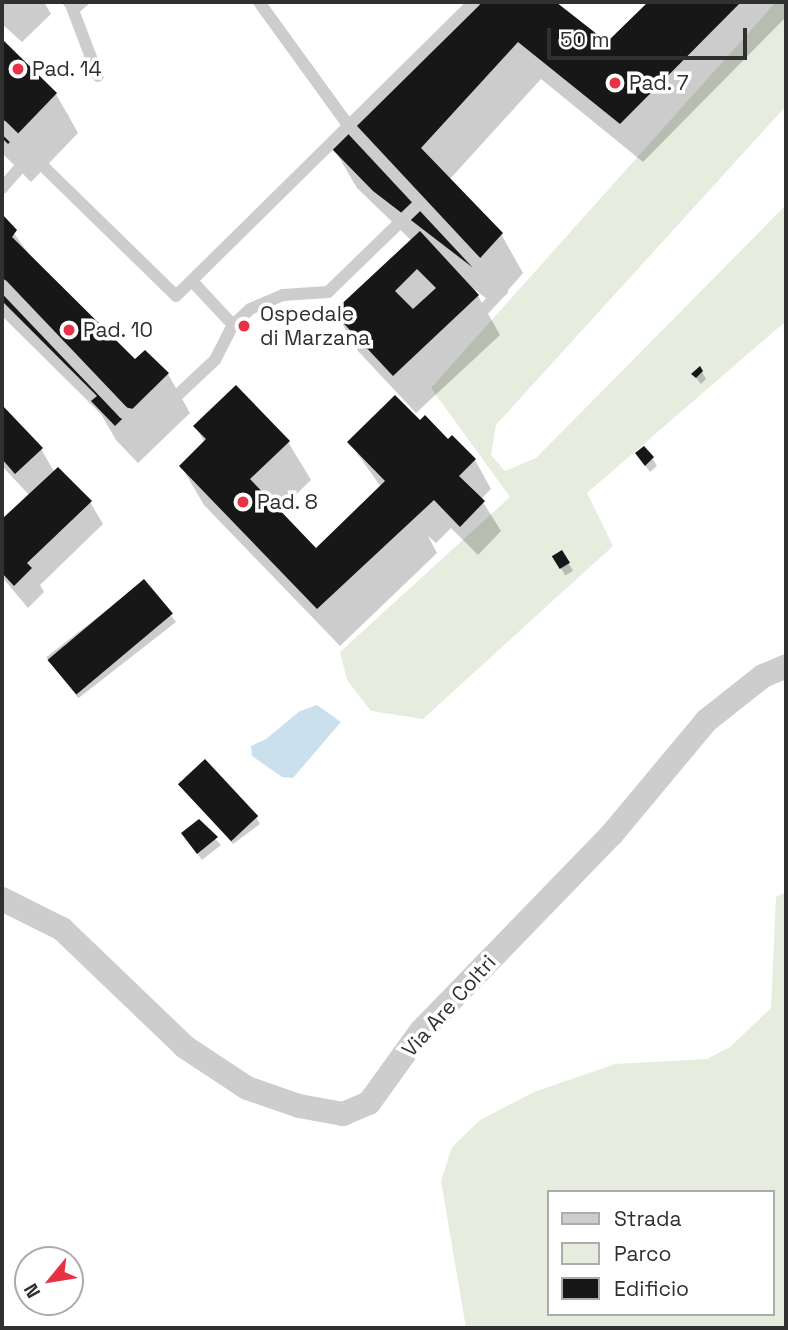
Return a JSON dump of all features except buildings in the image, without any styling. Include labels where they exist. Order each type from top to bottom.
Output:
[{"type":"street","name":"Via Are Coltri","points":[[2,899],[62,929],[185,1047],[247,1088],[299,1106],[343,1114],[369,1102],[421,1031],[612,834],[706,721],[763,676],[786,666]]},
{"type":"lane","points":[[70,2],[98,76]]},
{"type":"lane","points":[[259,2],[348,125],[502,290],[417,381]]},
{"type":"lane","points":[[2,126],[176,296],[474,2]]},
{"type":"lane","points":[[2,188],[63,118]]},
{"type":"lane","points":[[2,285],[124,413],[152,419],[215,360],[233,325],[250,309],[283,295],[328,292],[420,203]]},
{"type":"lane","points":[[192,281],[233,325]]},
{"type":"green space","points":[[776,2],[786,2],[786,106],[496,425],[491,455],[505,471],[536,458],[786,205],[786,321],[587,493],[613,546],[423,719],[371,711],[347,680],[340,652],[510,497],[431,388]]},
{"type":"green space","points":[[786,892],[786,1328],[466,1328],[441,1181],[452,1147],[480,1120],[534,1092],[615,1064],[707,1059],[730,1047],[771,1008],[776,897]]},
{"type":"water","points":[[317,705],[341,722],[293,778],[282,777],[252,756],[251,746],[266,739],[300,711]]},
{"type":"place","name":"Pad. 14","points":[[18,69]]},
{"type":"place","name":"Pad. 7","points":[[615,83]]},
{"type":"place","name":"Ospedale di Marzana","points":[[244,326]]},
{"type":"place","name":"Pad. 10","points":[[69,330]]},
{"type":"place","name":"Pad. 8","points":[[243,502]]}]
